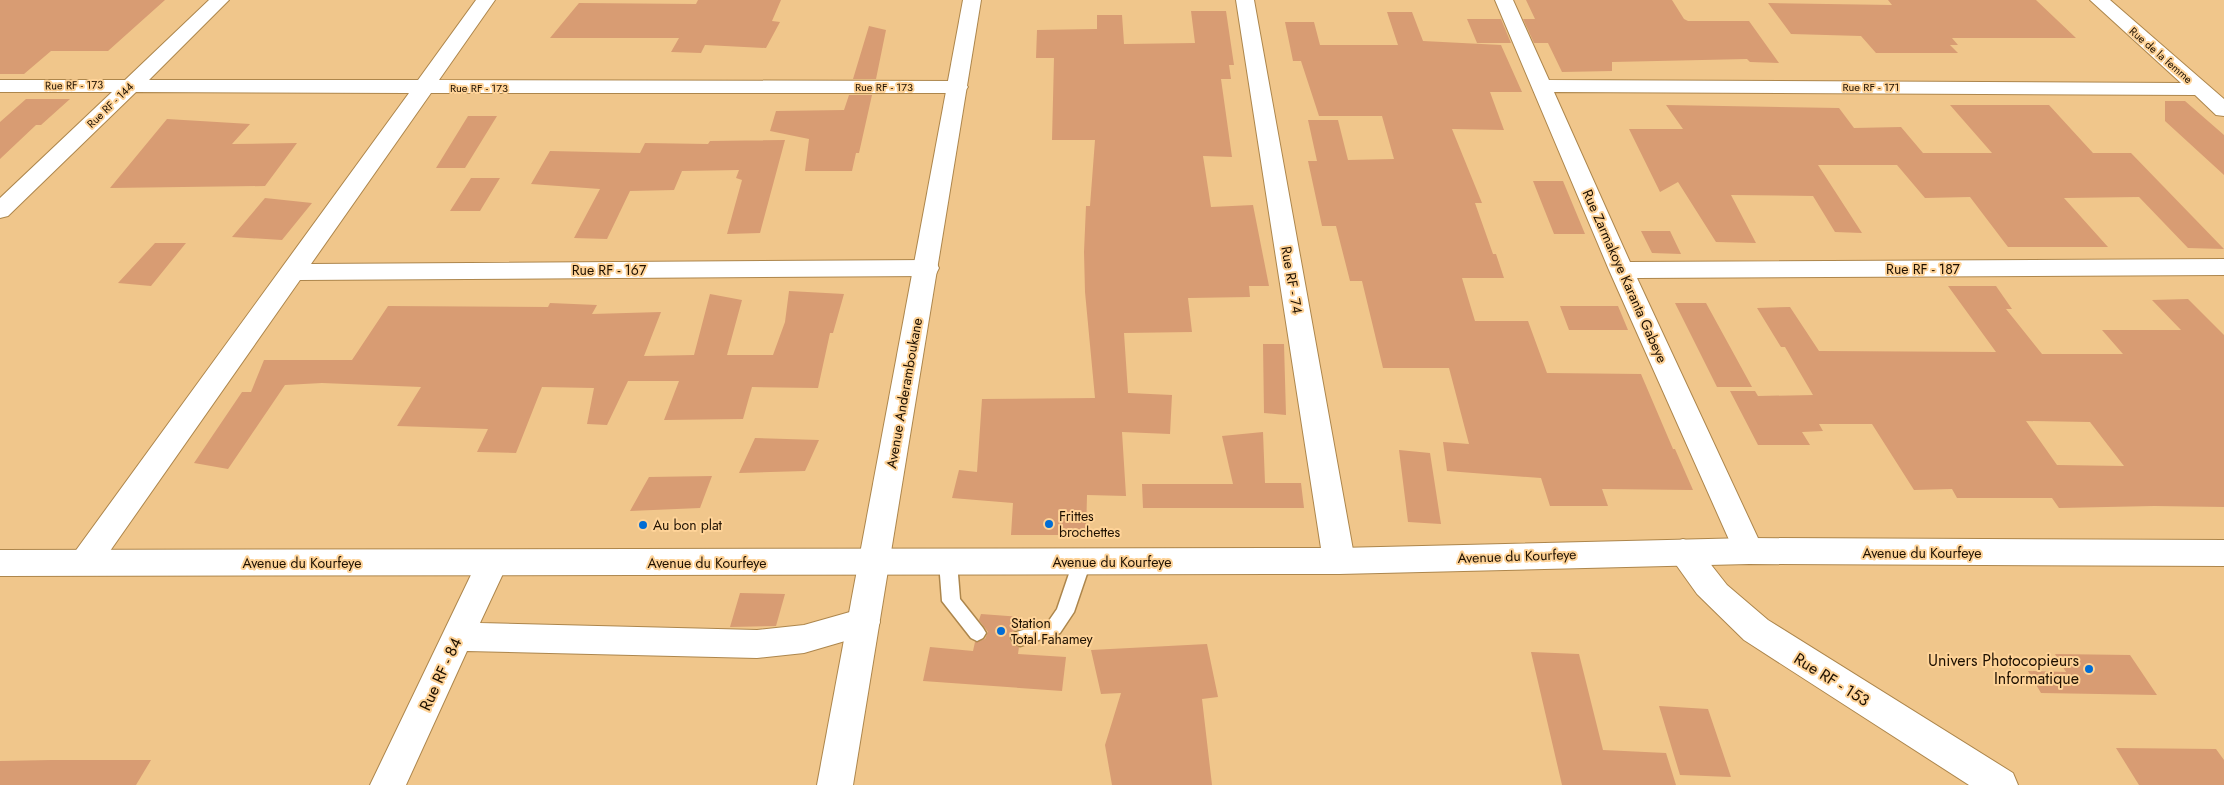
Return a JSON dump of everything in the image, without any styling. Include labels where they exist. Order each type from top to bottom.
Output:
[{"type":"street","name":"Rue RF - 144","points":[[0,211],[220,0]]},
{"type":"street","points":[[85,562],[486,0]]},
{"type":"street","name":"Avenue Anderamboukane","points":[[835,785],[927,268],[972,0]]},
{"type":"street","name":"Rue RF - 74","points":[[1244,0],[1339,561]]},
{"type":"street","name":"Rue Zarmakoye Karanta Gabeye","points":[[1504,0],[1621,270],[1748,551]]},
{"type":"street","name":"Rue de la femme","points":[[2099,0],[2224,110]]},
{"type":"street","name":"Rue RF - 173","points":[[0,86],[132,85],[424,88],[958,87]]},
{"type":"street","name":"Rue RF - 171","points":[[1542,86],[2200,89]]},
{"type":"street","name":"Rue RF - 187","points":[[1621,270],[2224,267]]},
{"type":"street","name":"Rue RF - 167","points":[[292,272],[927,268]]},
{"type":"street","name":"Avenue du Kourfeye","points":[[0,563],[1339,561],[1748,551],[2224,553]]},
{"type":"street","name":"Rue RF - 153","points":[[1683,552],[1702,581],[1724,604],[1756,630],[2000,785]]},
{"type":"street","name":"Rue RF - 84","points":[[388,785],[492,563]]},
{"type":"street","points":[[457,637],[757,644],[804,639],[864,622]]},
{"type":"lane","points":[[948,562],[951,601],[977,633]]},
{"type":"lane","points":[[1020,638],[1054,628],[1065,612],[1082,562]]},
{"type":"building","points":[[0,0],[165,0],[108,51],[51,51],[24,74],[0,74]]},
{"type":"building","points":[[698,0],[781,0],[772,21],[780,22],[766,48],[705,45],[701,53],[671,52],[679,38],[550,38],[579,3],[696,4]]},
{"type":"building","points":[[1526,0],[1672,0],[1684,19],[1688,21],[1749,21],[1779,63],[1750,62],[1747,59],[1612,62],[1612,71],[1562,72],[1548,43],[1534,43],[1523,19],[1535,19]]},
{"type":"building","points":[[1888,0],[2036,0],[2076,38],[1952,38],[1958,45],[1950,45],[1958,53],[1876,53],[1861,36],[1791,34],[1768,3],[1892,5]]},
{"type":"building","points":[[1191,11],[1226,11],[1234,65],[1229,65],[1231,79],[1221,79],[1232,157],[1203,156],[1211,207],[1253,205],[1269,286],[1249,286],[1250,297],[1188,298],[1192,332],[1124,333],[1128,393],[1172,395],[1170,434],[1122,432],[1126,496],[1087,495],[1086,535],[1011,535],[1013,503],[952,498],[959,470],[977,472],[982,399],[1095,398],[1085,292],[1084,252],[1086,206],[1090,206],[1095,140],[1052,140],[1054,58],[1036,58],[1037,30],[1097,29],[1097,15],[1122,15],[1124,44],[1195,43]]},
{"type":"building","points":[[1387,12],[1412,12],[1423,41],[1501,45],[1522,92],[1490,92],[1504,130],[1452,129],[1482,203],[1475,203],[1493,254],[1496,254],[1504,278],[1462,278],[1475,321],[1528,321],[1547,373],[1641,374],[1693,490],[1602,489],[1608,506],[1550,506],[1541,478],[1447,471],[1443,442],[1469,444],[1449,368],[1383,368],[1362,281],[1350,281],[1336,226],[1322,226],[1308,161],[1317,161],[1308,120],[1338,120],[1348,160],[1394,159],[1382,116],[1319,116],[1301,61],[1293,61],[1285,22],[1314,22],[1320,45],[1398,45]]},
{"type":"building","points":[[1467,19],[1501,19],[1511,43],[1477,43]]},
{"type":"building","points":[[869,26],[886,30],[876,79],[853,79]]},
{"type":"building","points":[[849,95],[872,95],[859,153],[856,153],[852,171],[805,171],[809,139],[770,131],[776,111],[844,110]]},
{"type":"building","points":[[26,99],[70,99],[41,125],[36,125],[0,159],[0,122]]},
{"type":"building","points":[[2165,101],[2185,101],[2224,135],[2224,175],[2165,121]]},
{"type":"building","points":[[1666,105],[1839,108],[1854,128],[1901,127],[1923,153],[1992,153],[1950,105],[2049,105],[2093,153],[2131,153],[2224,249],[2188,248],[2139,197],[2064,198],[2108,247],[2008,247],[1970,197],[1925,198],[1897,165],[1818,165],[1862,233],[1835,232],[1813,196],[1731,195],[1756,243],[1716,242],[1678,182],[1660,192],[1629,129],[1683,129]]},
{"type":"building","points":[[468,116],[497,116],[465,168],[436,168]]},
{"type":"building","points":[[167,119],[250,124],[232,144],[297,143],[265,186],[110,188]]},
{"type":"building","points":[[785,140],[760,233],[727,234],[742,180],[736,178],[739,170],[682,171],[674,190],[630,191],[607,239],[574,238],[600,189],[531,184],[550,151],[640,153],[645,143],[708,144],[710,141]]},
{"type":"building","points":[[471,178],[500,178],[480,211],[450,211]]},
{"type":"building","points":[[1533,181],[1563,181],[1585,234],[1554,234]]},
{"type":"building","points":[[265,198],[312,203],[282,240],[232,237]]},
{"type":"building","points":[[1641,231],[1670,231],[1681,254],[1652,253]]},
{"type":"building","points":[[155,243],[186,243],[151,286],[118,283]]},
{"type":"building","points":[[1948,286],[1996,286],[2012,309],[2006,309],[2042,354],[2123,354],[2102,330],[2181,330],[2152,300],[2188,299],[2224,335],[2224,507],[2059,508],[2052,498],[1957,498],[1952,489],[1914,490],[1872,424],[1819,424],[1823,431],[1802,432],[1810,445],[1758,445],[1730,391],[1755,391],[1758,396],[1813,395],[1785,347],[1781,347],[1757,308],[1790,307],[1819,351],[1996,352]],"holes":[[[2026,421],[2090,422],[2124,466],[2057,465]]]},
{"type":"building","points":[[789,291],[844,294],[833,333],[830,333],[818,388],[752,387],[743,419],[664,420],[679,381],[628,381],[607,425],[587,424],[594,388],[542,387],[516,453],[477,452],[488,429],[397,426],[421,387],[322,383],[285,385],[228,469],[194,463],[242,392],[251,392],[264,360],[352,360],[388,306],[548,307],[550,303],[597,305],[592,314],[661,312],[644,356],[694,355],[710,294],[742,300],[727,355],[773,355],[785,322]]},
{"type":"building","points":[[1675,303],[1706,303],[1752,387],[1717,387]]},
{"type":"building","points":[[1560,306],[1618,306],[1628,330],[1569,330]]},
{"type":"building","points":[[1263,344],[1284,344],[1286,415],[1264,413]]},
{"type":"building","points":[[1263,432],[1265,483],[1301,483],[1304,508],[1143,508],[1142,484],[1233,484],[1222,436]]},
{"type":"building","points":[[755,438],[819,440],[805,471],[739,473]]},
{"type":"building","points":[[1399,450],[1430,453],[1441,524],[1408,522]]},
{"type":"building","points":[[712,476],[700,508],[630,511],[649,477]]},
{"type":"building","points":[[740,593],[785,594],[776,626],[730,627]]},
{"type":"building","points":[[981,614],[1021,617],[1020,629],[1013,631],[1009,637],[1012,644],[1019,647],[1018,654],[1066,657],[1062,691],[923,681],[930,647],[973,651],[975,642],[985,639],[988,632],[979,620]]},
{"type":"building","points":[[1207,644],[1218,697],[1202,699],[1212,785],[1112,785],[1105,745],[1121,693],[1101,694],[1091,650]]},
{"type":"building","points":[[1531,652],[1579,654],[1603,750],[1666,753],[1676,785],[1562,785]]},
{"type":"building","points":[[2055,654],[2130,655],[2157,695],[2041,693],[2028,671],[2066,672]]},
{"type":"building","points":[[1659,706],[1708,709],[1731,777],[1680,775]]},
{"type":"building","points":[[2116,748],[2216,749],[2224,760],[2224,785],[2139,785]]},
{"type":"building","points":[[151,760],[136,785],[0,785],[0,761]]},
{"type":"place","name":"Frittes brochettes","points":[[1049,524]]},
{"type":"place","name":"Au bon plat","points":[[643,525]]},
{"type":"place","name":"Station Total Fahamey","points":[[1001,631]]},
{"type":"place","name":"Univers Photocopieurs Informatique","points":[[2089,669]]}]
